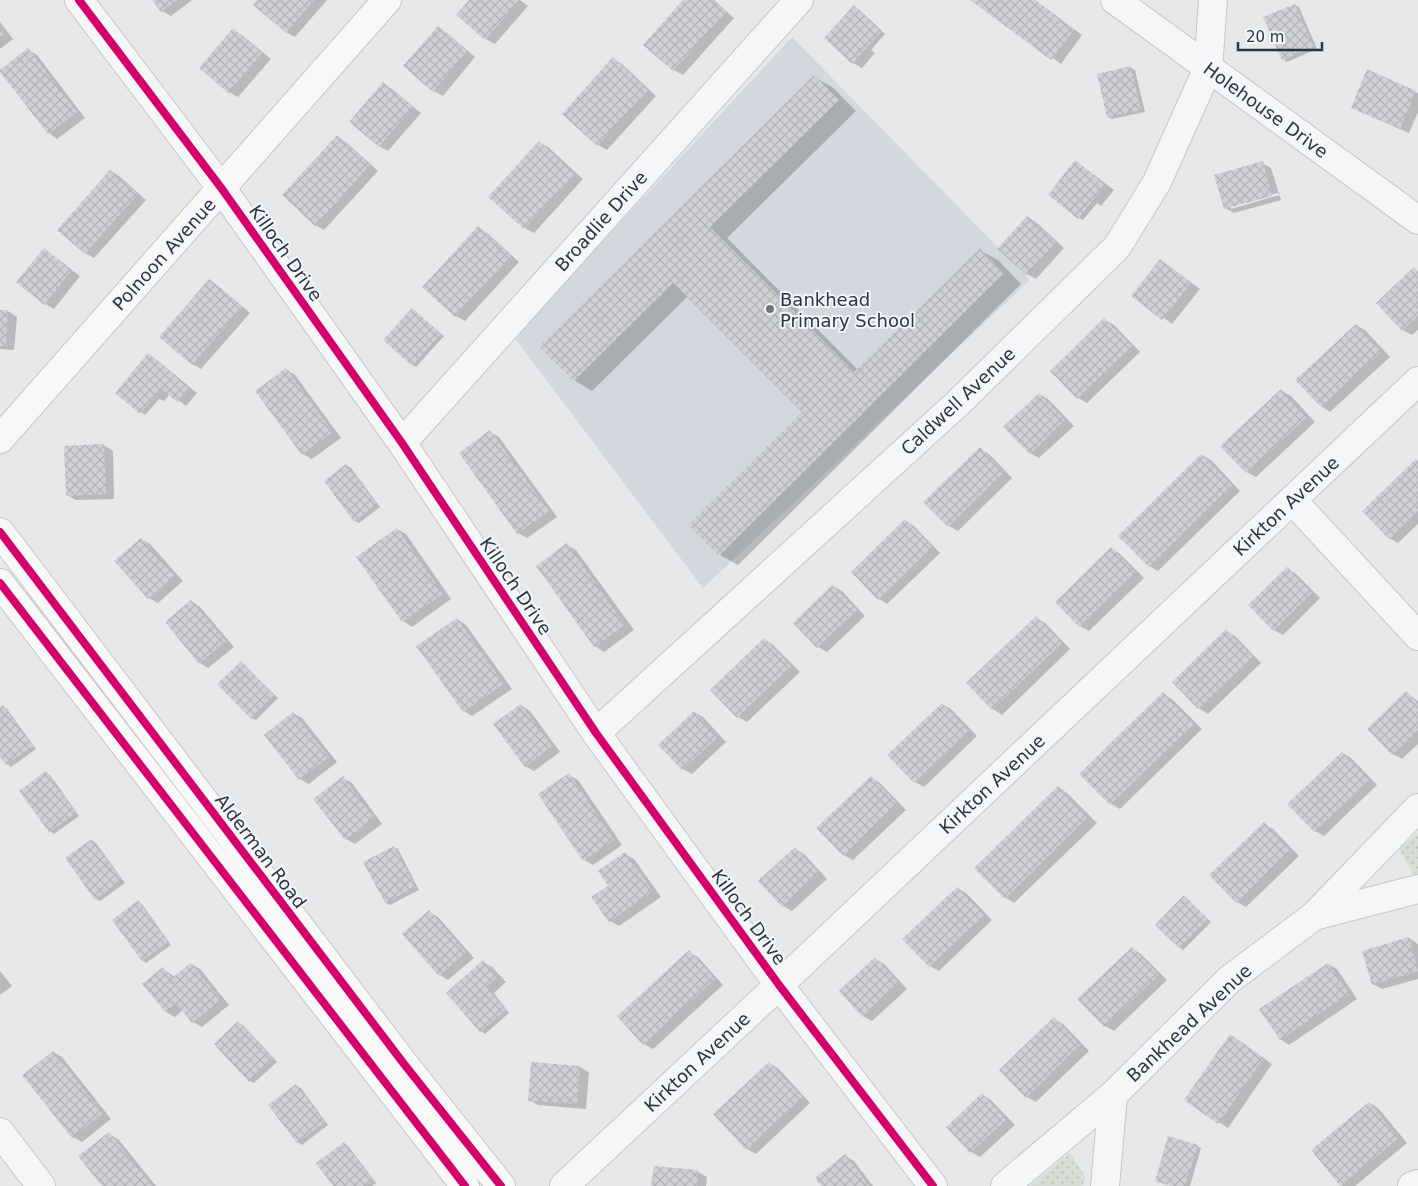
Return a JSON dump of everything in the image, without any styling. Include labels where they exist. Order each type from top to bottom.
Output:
[{"type":"street","name":"Killoch Drive","points":[[80,0],[222,189],[402,442],[596,734],[779,984],[933,1186]]},
{"type":"street","name":"Polnoon Avenue","points":[[0,439],[387,0]]},
{"type":"street","name":"Broadlie Drive","points":[[402,442],[799,0]]},
{"type":"street","name":"Holehouse Drive","points":[[1115,0],[1418,220]]},
{"type":"street","name":"Caldwell Avenue","points":[[596,734],[958,403],[1117,247],[1157,182],[1208,68],[1213,0]]},
{"type":"street","name":"Kirkton Avenue","points":[[564,1186],[1418,380]]},
{"type":"street","points":[[1292,500],[1418,636]]},
{"type":"street","name":"Alderman Road","points":[[0,532],[404,1064],[501,1186]]},
{"type":"street","points":[[0,583],[465,1186]]},
{"type":"street","name":"Bankhead Avenue","points":[[1005,1186],[1113,1095],[1230,979],[1314,916],[1418,808]]},
{"type":"street","name":"Bankhead Avenue","points":[[1314,916],[1418,889]]},
{"type":"street","name":"Bankhead Avenue","points":[[1106,1186],[1113,1095]]},
{"type":"street","points":[[0,1132],[41,1186]]},
{"type":"street","points":[[1412,1186],[1418,1184]]},
{"type":"shaded area","name":"Bankhead Primary School","points":[[792,37],[1030,280],[703,588],[514,337]]},
{"type":"shaded area","points":[[1418,832],[1418,874],[1414,875],[1399,849]]},
{"type":"shaded area","points":[[1070,1153],[1085,1176],[1083,1186],[1030,1186]]},
{"type":"building","points":[[152,0],[177,0],[161,12]]},
{"type":"building","points":[[257,0],[314,0],[286,33],[253,5]]},
{"type":"building","points":[[469,0],[520,0],[485,40],[456,15]]},
{"type":"building","points":[[683,0],[712,0],[726,12],[673,71],[643,45]]},
{"type":"building","points":[[970,0],[1035,0],[1074,30],[1051,60]]},
{"type":"building","points":[[1295,4],[1314,47],[1282,60],[1263,17]]},
{"type":"building","points":[[854,5],[882,31],[852,64],[824,38]]},
{"type":"building","points":[[438,26],[467,51],[433,92],[403,66]]},
{"type":"building","points":[[0,27],[5,33],[0,37]]},
{"type":"building","points":[[233,28],[262,53],[228,93],[199,68]]},
{"type":"building","points":[[28,48],[77,112],[48,134],[0,72],[0,70]]},
{"type":"building","points":[[613,57],[648,90],[597,146],[562,114]]},
{"type":"building","points":[[1131,66],[1141,110],[1107,117],[1097,74]]},
{"type":"building","points":[[1367,69],[1416,91],[1400,129],[1351,108]]},
{"type":"building","points":[[814,75],[839,100],[710,227],[854,372],[980,248],[1004,273],[719,556],[688,525],[802,412],[673,283],[574,381],[539,347]]},
{"type":"building","points":[[383,82],[413,107],[379,147],[349,122]]},
{"type":"building","points":[[337,135],[370,165],[315,226],[282,195]]},
{"type":"building","points":[[539,141],[575,173],[524,229],[488,197]]},
{"type":"building","points":[[1075,160],[1106,184],[1078,219],[1048,195]]},
{"type":"building","points":[[1263,161],[1272,196],[1224,209],[1214,175]]},
{"type":"building","points":[[110,170],[138,194],[85,254],[57,230]]},
{"type":"building","points":[[1027,216],[1056,242],[1026,275],[997,249]]},
{"type":"building","points":[[478,226],[511,256],[455,317],[422,287]]},
{"type":"building","points":[[44,248],[72,270],[44,305],[16,282]]},
{"type":"building","points":[[1160,259],[1191,283],[1162,320],[1131,296]]},
{"type":"building","points":[[1414,267],[1418,271],[1418,316],[1402,331],[1376,303]]},
{"type":"building","points":[[209,279],[242,307],[192,365],[159,337]]},
{"type":"building","points":[[412,308],[441,334],[412,366],[383,340]]},
{"type":"building","points":[[0,310],[8,310],[6,346],[0,346]]},
{"type":"building","points":[[1104,318],[1132,346],[1077,399],[1050,371]]},
{"type":"building","points":[[1356,324],[1382,351],[1321,407],[1295,380]]},
{"type":"building","points":[[148,353],[189,387],[177,402],[161,389],[140,414],[115,393]]},
{"type":"building","points":[[286,368],[333,432],[302,455],[255,391]]},
{"type":"building","points":[[1281,389],[1307,417],[1246,473],[1220,446]]},
{"type":"building","points":[[1039,393],[1065,420],[1030,454],[1003,427]]},
{"type":"building","points":[[490,430],[549,511],[517,534],[459,453]]},
{"type":"building","points":[[104,444],[106,494],[66,496],[64,446]]},
{"type":"building","points":[[980,447],[1004,472],[948,527],[923,502]]},
{"type":"building","points":[[1201,454],[1232,485],[1149,567],[1118,536]]},
{"type":"building","points":[[1416,459],[1418,460],[1418,511],[1389,539],[1362,511]]},
{"type":"building","points":[[346,464],[377,504],[354,522],[324,481]]},
{"type":"building","points":[[905,519],[932,547],[878,600],[851,572]]},
{"type":"building","points":[[397,528],[443,594],[402,622],[356,557]]},
{"type":"building","points":[[141,538],[175,576],[148,599],[114,561]]},
{"type":"building","points":[[567,543],[625,625],[594,647],[536,566]]},
{"type":"building","points":[[1111,547],[1135,572],[1079,627],[1055,602]]},
{"type":"building","points":[[1287,567],[1312,593],[1273,631],[1248,605]]},
{"type":"building","points":[[832,585],[857,610],[817,648],[793,623]]},
{"type":"building","points":[[191,600],[226,641],[199,664],[165,622]]},
{"type":"building","points":[[1036,616],[1062,643],[992,710],[966,683]]},
{"type":"building","points":[[457,618],[504,684],[463,712],[416,646]]},
{"type":"building","points":[[1226,629],[1253,657],[1198,709],[1172,682]]},
{"type":"building","points":[[764,638],[791,666],[737,718],[710,690]]},
{"type":"building","points":[[241,661],[275,696],[251,719],[217,684]]},
{"type":"building","points":[[1406,691],[1418,703],[1418,730],[1392,755],[1367,729]]},
{"type":"building","points":[[1163,692],[1194,724],[1110,805],[1079,774]]},
{"type":"building","points":[[942,703],[968,731],[914,783],[887,755]]},
{"type":"building","points":[[521,704],[552,746],[525,767],[493,724]]},
{"type":"building","points":[[3,705],[33,746],[6,765],[0,757],[0,707]]},
{"type":"building","points":[[694,711],[718,737],[682,770],[658,745]]},
{"type":"building","points":[[293,712],[329,757],[299,780],[264,735]]},
{"type":"building","points":[[1342,752],[1369,780],[1314,832],[1287,804]]},
{"type":"building","points":[[46,771],[76,813],[49,832],[19,791]]},
{"type":"building","points":[[569,773],[614,840],[583,861],[538,794]]},
{"type":"building","points":[[343,776],[374,818],[345,840],[313,799]]},
{"type":"building","points":[[871,776],[898,804],[843,856],[816,828]]},
{"type":"building","points":[[1058,786],[1088,817],[1005,899],[974,868]]},
{"type":"building","points":[[1264,822],[1291,850],[1236,903],[1209,875]]},
{"type":"building","points":[[92,839],[122,880],[95,900],[65,858]]},
{"type":"building","points":[[394,846],[416,887],[385,903],[363,862]]},
{"type":"building","points":[[795,847],[819,873],[782,907],[758,881]]},
{"type":"building","points":[[625,852],[653,891],[609,922],[591,897],[608,886],[598,871]]},
{"type":"building","points":[[957,887],[984,915],[929,967],[902,939]]},
{"type":"building","points":[[1184,895],[1208,919],[1179,948],[1155,925]]},
{"type":"building","points":[[138,900],[168,942],[142,961],[112,920]]},
{"type":"building","points":[[429,910],[466,952],[439,976],[402,934]]},
{"type":"building","points":[[1409,937],[1418,971],[1372,985],[1362,951]]},
{"type":"building","points":[[1132,947],[1159,975],[1104,1027],[1077,999]]},
{"type":"building","points":[[689,950],[715,979],[643,1045],[617,1016]]},
{"type":"building","points":[[875,957],[899,983],[862,1017],[839,991]]},
{"type":"building","points":[[483,960],[498,977],[486,987],[506,1010],[480,1032],[446,993]]},
{"type":"building","points":[[191,963],[221,1000],[192,1023],[176,1003],[165,1012],[142,984],[163,967],[172,978]]},
{"type":"building","points":[[1328,963],[1349,994],[1280,1040],[1259,1009]]},
{"type":"building","points":[[1054,1017],[1080,1045],[1026,1098],[999,1070]]},
{"type":"building","points":[[238,1021],[273,1059],[249,1082],[214,1044]]},
{"type":"building","points":[[1230,1034],[1264,1058],[1218,1124],[1184,1100]]},
{"type":"building","points":[[53,1051],[103,1113],[72,1138],[22,1075]]},
{"type":"building","points":[[531,1062],[580,1066],[577,1104],[528,1101]]},
{"type":"building","points":[[769,1062],[802,1097],[746,1150],[713,1114]]},
{"type":"building","points":[[296,1084],[325,1122],[297,1143],[268,1105]]},
{"type":"building","points":[[982,1093],[1006,1120],[970,1153],[946,1127]]},
{"type":"building","points":[[1369,1102],[1399,1138],[1340,1186],[1311,1150]]},
{"type":"building","points":[[109,1132],[152,1186],[102,1186],[78,1156]]},
{"type":"building","points":[[1168,1136],[1198,1145],[1185,1186],[1171,1186],[1155,1181]]},
{"type":"building","points":[[344,1142],[373,1181],[366,1186],[333,1186],[316,1163]]},
{"type":"building","points":[[845,1154],[869,1186],[821,1186],[815,1178]]},
{"type":"building","points":[[654,1166],[698,1170],[697,1186],[651,1186]]},
{"type":"cycle path","points":[[79,0],[222,189],[402,443],[596,733],[779,985],[933,1186]]},
{"type":"cycle path","points":[[0,532],[404,1064],[501,1186]]},
{"type":"cycle path","points":[[0,583],[465,1186]]},
{"type":"place","name":"Bankhead Primary School","points":[[770,309]]}]
